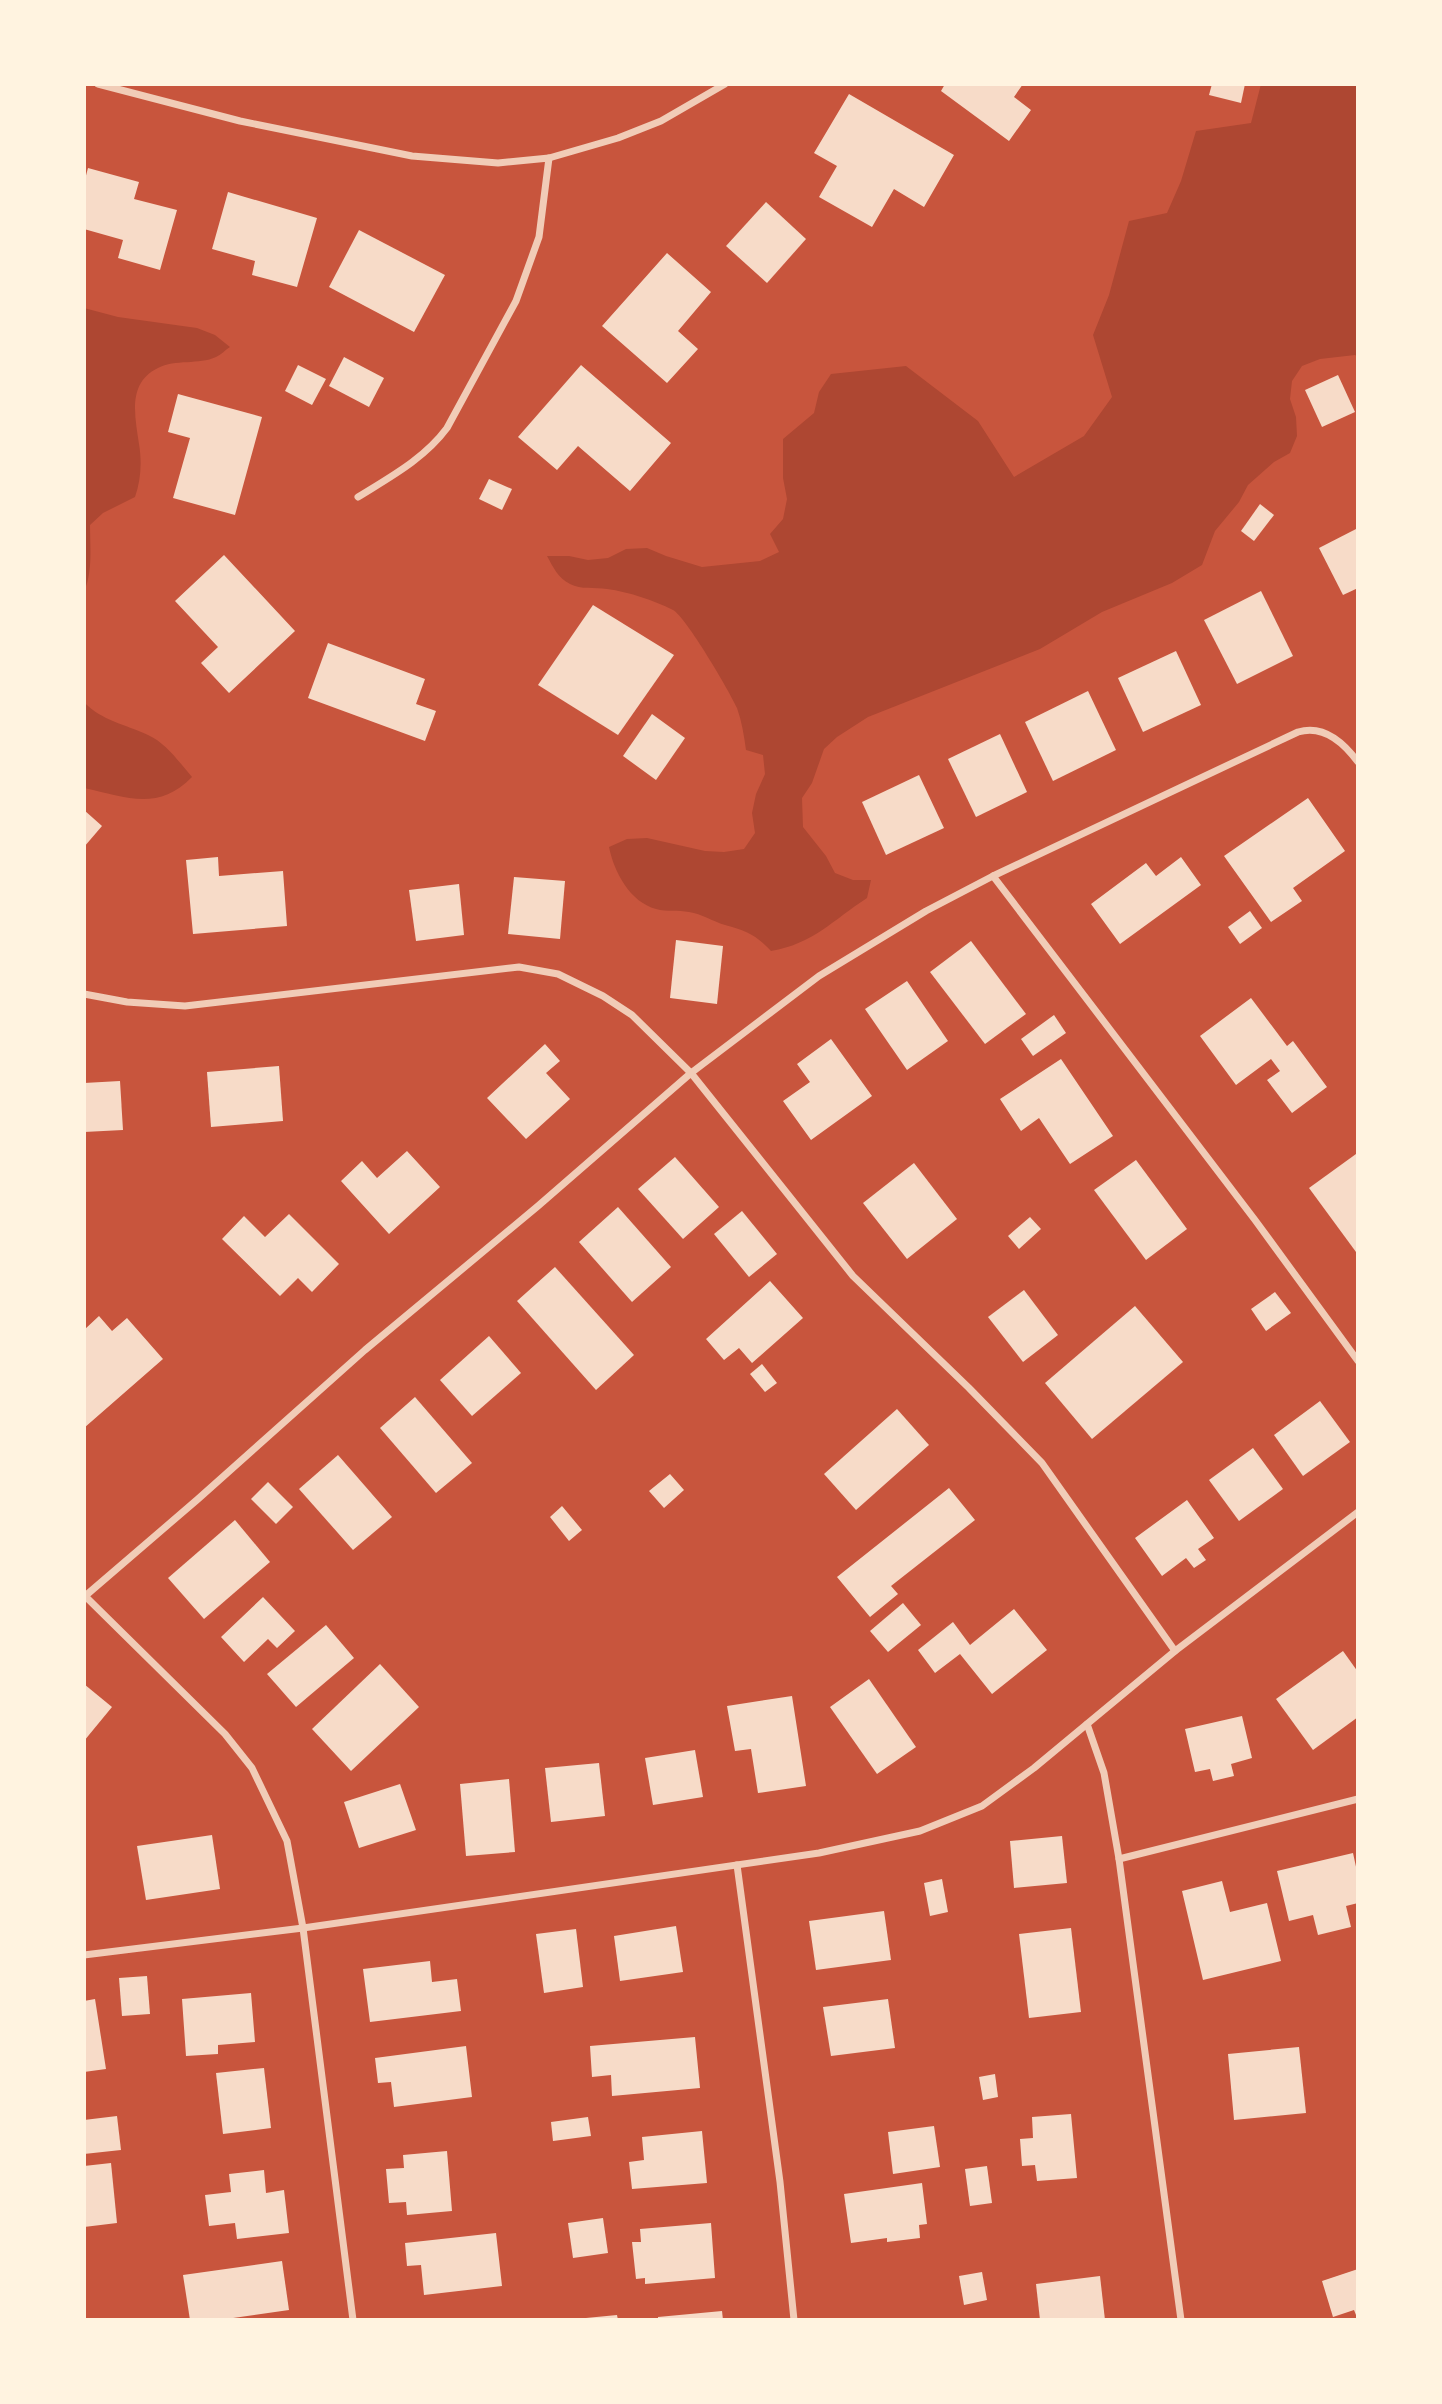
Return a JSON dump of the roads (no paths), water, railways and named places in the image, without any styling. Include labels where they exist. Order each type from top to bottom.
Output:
[{"type":"street","points":[[98,84],[240,121],[412,156],[498,163],[549,158],[618,138],[661,121],[725,84]]},
{"type":"street","points":[[358,497],[416,460],[432,447],[447,428],[516,301],[539,237],[549,158]]},
{"type":"street","points":[[353,2320],[303,1928],[287,1841],[252,1768],[225,1734],[84,1597],[365,1350],[538,1206],[691,1073],[819,975],[993,876],[1298,732],[1312,729],[1326,734],[1339,741],[1358,762]]},
{"type":"street","points":[[993,876],[1255,1220],[1358,1361]]},
{"type":"street","points":[[84,994],[127,1002],[185,1006],[508,968],[530,968],[558,974],[603,996],[632,1016],[691,1073],[853,1276],[970,1388],[1042,1463],[1175,1651]]},
{"type":"street","points":[[84,1955],[303,1928],[819,1853],[897,1837],[944,1823],[982,1806],[1034,1768],[1175,1651],[1358,1512]]},
{"type":"street","points":[[1087,1724],[1104,1773],[1119,1859],[1181,2320]]},
{"type":"street","points":[[1119,1859],[1358,1799]]},
{"type":"street","points":[[737,1865],[780,2182],[794,2320]]}]
